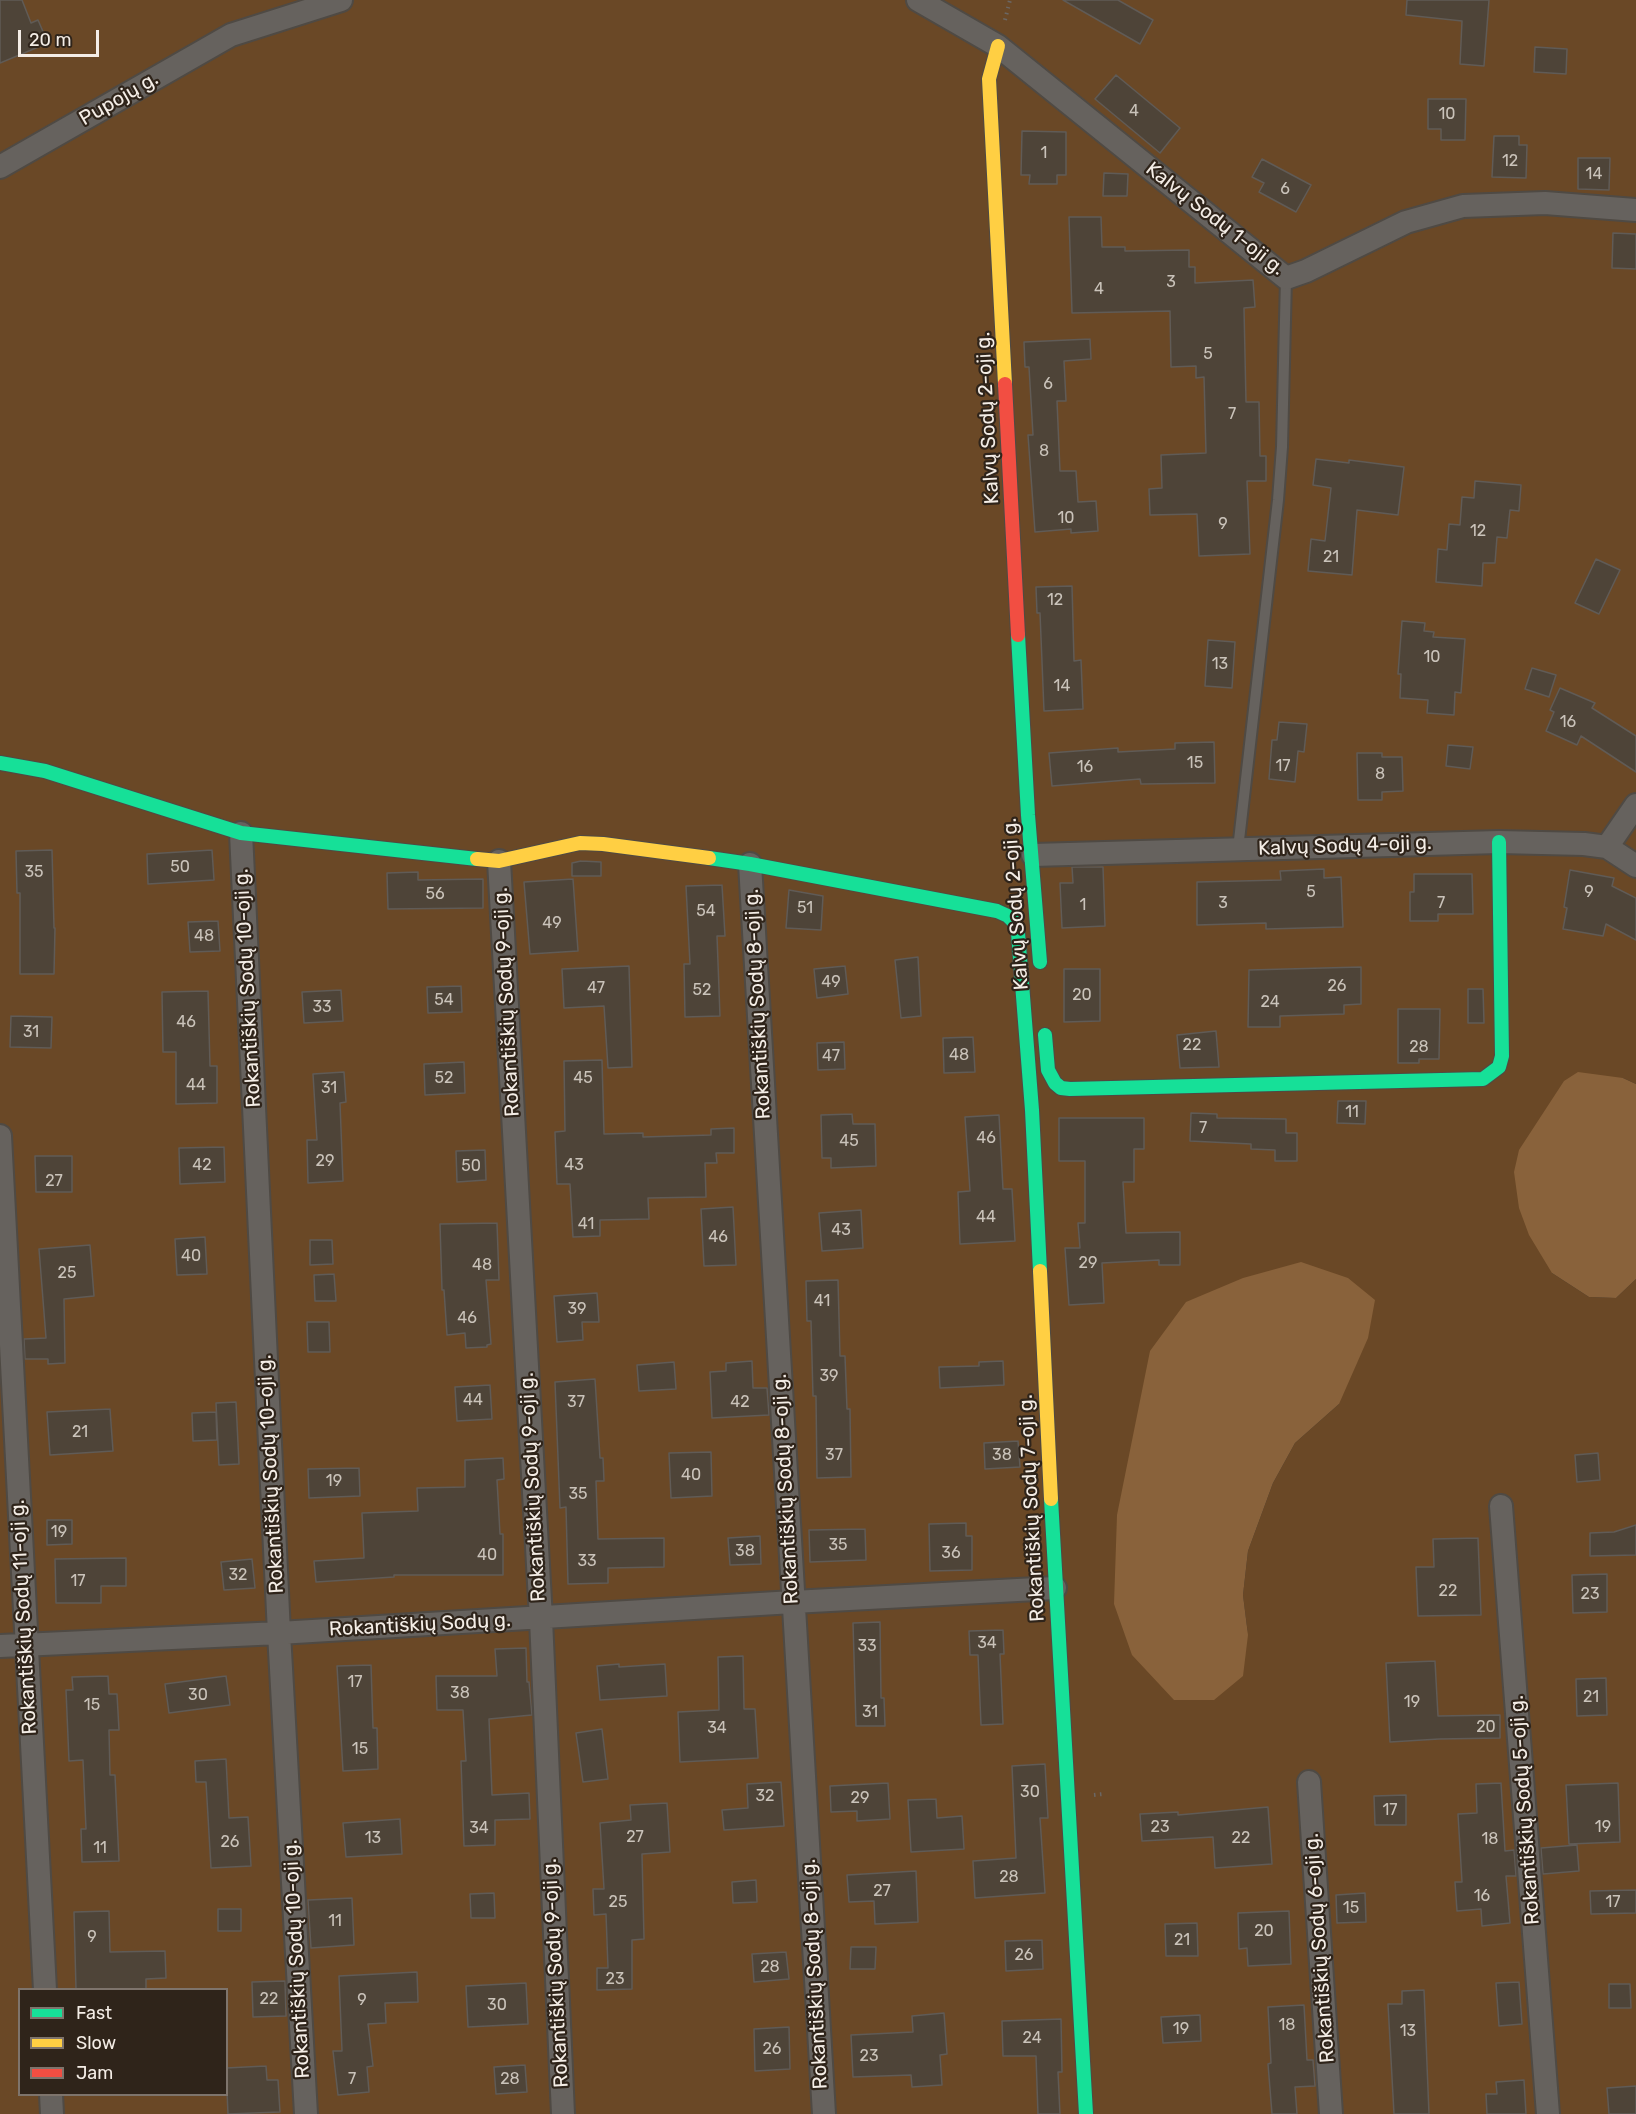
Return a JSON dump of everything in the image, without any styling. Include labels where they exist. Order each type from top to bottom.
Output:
[{"type":"street","name":"Pupojų g.","points":[[0,167],[231,35],[341,0]]},
{"type":"street","name":"Kalvų Sodų 1-oji g.","points":[[918,0],[998,46],[1286,279],[1406,222],[1463,206],[1545,203],[1636,210]]},
{"type":"street","name":"Kalvų Sodų 2-oji g.","points":[[998,46],[989,79],[1028,803],[1041,977]]},
{"type":"street","points":[[0,763],[45,771],[241,833],[499,861],[580,843],[603,844],[750,864]]},
{"type":"street","points":[[1636,805],[1607,847],[1636,866]]},
{"type":"street","name":"Rokantiškių Sodų 10-oji g.","points":[[241,833],[279,1634],[306,2114]]},
{"type":"street","name":"Kalvų Sodų 4-oji g.","points":[[1033,855],[1499,842],[1584,844],[1607,847]]},
{"type":"street","points":[[1044,1023],[1048,1070],[1055,1083],[1061,1088],[1483,1079],[1499,1067],[1502,1056],[1499,842]]},
{"type":"street","name":"Rokantiškių Sodų 9-oji g.","points":[[499,861],[541,1619],[562,2114]]},
{"type":"street","name":"Rokantiškių Sodų 7-oji g.","points":[[750,864],[997,911],[1008,916],[1015,923],[1019,945],[1032,1110],[1055,1588],[1086,2114]]},
{"type":"street","name":"Rokantiškių Sodų 8-oji g.","points":[[750,864],[824,2114]]},
{"type":"street","name":"Rokantiškių Sodų 11-oji g.","points":[[0,1136],[45,1988]]},
{"type":"street","name":"Rokantiškių Sodų 5-oji g.","points":[[1500,1506],[1548,2114]]},
{"type":"street","name":"Rokantiškių Sodų g.","points":[[0,1646],[279,1634],[1055,1588]]},
{"type":"street","name":"Rokantiškių Sodų 6-oji g.","points":[[1309,1782],[1330,2114]]},
{"type":"street","points":[[51,2096],[52,2114]]},
{"type":"lane","points":[[1238,849],[1278,500],[1282,447],[1286,279]]},
{"type":"shaded area","points":[[0,0],[1636,0],[1636,1084],[1623,1078],[1552,1273],[1589,1297],[1616,1298],[1636,1279],[1636,2114],[0,2114]],"holes":[[[1186,1302],[1339,1404],[1295,1443],[1273,1483],[1248,1551],[1243,1595],[1248,1635]]]},
{"type":"shaded area","points":[[1578,1072],[1623,1078],[1636,1084],[1636,1279],[1616,1298],[1589,1297],[1552,1273],[1529,1235],[1519,1208],[1514,1172],[1519,1150],[1564,1081]]},
{"type":"shaded area","points":[[1301,1262],[1348,1278],[1375,1300],[1368,1338],[1339,1404],[1295,1443],[1273,1483],[1248,1551],[1243,1595],[1248,1635],[1243,1676],[1214,1700],[1174,1700],[1132,1655],[1114,1604],[1117,1515],[1150,1351],[1186,1302],[1243,1278]]},
{"type":"building","points":[[0,0],[22,0],[31,23],[38,20],[48,43],[0,63]]},
{"type":"building","points":[[1063,0],[1118,0],[1153,20],[1140,44]]},
{"type":"building","points":[[1407,0],[1489,0],[1484,66],[1460,64],[1462,21],[1406,15]]},
{"type":"building","points":[[1535,47],[1567,49],[1566,74],[1534,72]]},
{"type":"building","points":[[1116,75],[1180,128],[1160,153],[1095,99]]},
{"type":"building","points":[[1428,99],[1466,99],[1465,140],[1441,140],[1441,129],[1428,129]]},
{"type":"building","points":[[1022,131],[1066,132],[1066,175],[1057,175],[1057,184],[1029,184],[1030,175],[1021,175]]},
{"type":"building","points":[[1494,136],[1519,136],[1519,145],[1527,145],[1526,178],[1492,177]]},
{"type":"building","points":[[1578,158],[1610,158],[1609,190],[1578,189]]},
{"type":"building","points":[[1262,159],[1311,185],[1296,212],[1259,192],[1264,183],[1252,177]]},
{"type":"building","points":[[1104,173],[1128,174],[1127,196],[1103,196]]},
{"type":"building","points":[[1069,217],[1101,217],[1102,247],[1125,247],[1125,251],[1189,250],[1189,267],[1195,267],[1195,283],[1253,280],[1255,307],[1244,308],[1246,402],[1259,402],[1260,456],[1266,456],[1266,481],[1247,481],[1250,554],[1199,556],[1197,514],[1150,515],[1149,489],[1162,488],[1161,455],[1206,453],[1204,377],[1196,378],[1196,366],[1171,367],[1170,311],[1072,313]]},
{"type":"building","points":[[1613,233],[1636,234],[1636,269],[1612,268]]},
{"type":"building","points":[[1090,339],[1091,359],[1064,361],[1066,401],[1057,401],[1060,471],[1076,471],[1078,502],[1096,501],[1098,531],[1071,533],[1071,529],[1035,532],[1028,435],[1033,435],[1029,367],[1025,367],[1024,342]]},
{"type":"building","points":[[1316,459],[1349,463],[1349,460],[1404,467],[1398,515],[1357,510],[1352,575],[1308,571],[1311,539],[1325,541],[1331,488],[1313,485]]},
{"type":"building","points":[[1475,481],[1521,485],[1519,511],[1510,510],[1507,538],[1497,537],[1495,563],[1483,563],[1482,586],[1436,582],[1438,549],[1447,550],[1449,524],[1460,525],[1462,497],[1474,498]]},
{"type":"building","points":[[1596,559],[1620,570],[1599,614],[1575,603]]},
{"type":"building","points":[[1072,586],[1074,661],[1081,660],[1083,709],[1044,711],[1040,613],[1037,613],[1036,587]]},
{"type":"building","points":[[1402,621],[1425,623],[1424,631],[1434,632],[1433,637],[1465,639],[1461,693],[1455,692],[1454,715],[1427,713],[1428,700],[1400,698],[1401,674],[1398,674]]},
{"type":"building","points":[[1208,640],[1235,642],[1232,688],[1205,686]]},
{"type":"building","points":[[1532,668],[1556,675],[1549,697],[1525,689]]},
{"type":"building","points":[[1560,688],[1595,703],[1592,708],[1636,736],[1636,772],[1581,736],[1577,745],[1546,731],[1554,712],[1550,710]]},
{"type":"building","points":[[1279,722],[1307,724],[1304,752],[1298,751],[1295,782],[1269,779],[1272,740],[1277,740]]},
{"type":"building","points":[[1214,742],[1215,783],[1141,784],[1140,779],[1052,786],[1049,753],[1118,748],[1118,752],[1175,749],[1175,743]]},
{"type":"building","points":[[1448,745],[1473,747],[1470,769],[1446,766]]},
{"type":"building","points":[[1357,753],[1382,753],[1382,757],[1402,757],[1403,791],[1382,792],[1382,800],[1358,800]]},
{"type":"building","points":[[52,850],[54,974],[20,974],[20,893],[17,893],[16,851]]},
{"type":"building","points":[[212,850],[214,880],[148,884],[147,854]]},
{"type":"building","points":[[601,862],[601,876],[572,876],[572,863]]},
{"type":"building","points":[[1072,867],[1103,867],[1105,926],[1062,928],[1060,883],[1073,883]]},
{"type":"building","points":[[1324,869],[1324,878],[1341,877],[1343,927],[1266,929],[1266,923],[1197,925],[1197,882],[1281,880],[1280,871]]},
{"type":"building","points":[[1570,870],[1614,878],[1612,886],[1636,898],[1636,940],[1606,924],[1603,936],[1563,929]]},
{"type":"building","points":[[418,872],[418,880],[483,879],[483,908],[388,909],[387,873]]},
{"type":"building","points":[[1414,874],[1472,874],[1473,914],[1438,914],[1438,921],[1410,921],[1410,892],[1414,892]]},
{"type":"building","points":[[573,879],[578,951],[530,954],[524,882]]},
{"type":"building","points":[[722,885],[725,936],[717,936],[720,1016],[685,1017],[684,964],[690,964],[686,886]]},
{"type":"building","points":[[789,890],[823,896],[821,930],[786,928]]},
{"type":"building","points":[[218,921],[220,951],[190,952],[188,922]]},
{"type":"building","points":[[918,957],[921,1016],[901,1018],[895,960]]},
{"type":"building","points":[[629,966],[632,1067],[608,1068],[604,1006],[564,1008],[562,969]]},
{"type":"building","points":[[845,966],[848,994],[817,998],[814,969]]},
{"type":"building","points":[[1361,967],[1361,1004],[1344,1005],[1344,1014],[1280,1016],[1280,1027],[1248,1027],[1249,970]]},
{"type":"building","points":[[1064,969],[1100,969],[1100,1021],[1064,1022]]},
{"type":"building","points":[[461,986],[462,1012],[428,1013],[427,987]]},
{"type":"building","points":[[1468,989],[1483,989],[1484,1023],[1468,1023]]},
{"type":"building","points":[[341,990],[343,1021],[304,1023],[302,992]]},
{"type":"building","points":[[208,991],[210,1066],[217,1066],[217,1103],[176,1104],[176,1052],[163,1052],[162,992]]},
{"type":"building","points":[[1398,1009],[1440,1009],[1439,1059],[1419,1059],[1419,1063],[1398,1063]]},
{"type":"building","points":[[11,1016],[52,1017],[51,1048],[10,1047]]},
{"type":"building","points":[[1216,1031],[1219,1067],[1180,1068],[1177,1035]]},
{"type":"building","points":[[973,1037],[975,1072],[944,1073],[943,1038]]},
{"type":"building","points":[[844,1042],[845,1069],[818,1070],[817,1043]]},
{"type":"building","points":[[602,1060],[604,1134],[643,1133],[643,1137],[711,1135],[711,1129],[734,1128],[734,1153],[716,1153],[717,1163],[705,1163],[706,1197],[648,1198],[649,1219],[600,1220],[600,1236],[573,1237],[570,1184],[557,1184],[555,1132],[565,1131],[564,1061]]},
{"type":"building","points":[[464,1062],[465,1093],[425,1095],[424,1064]]},
{"type":"building","points":[[344,1072],[346,1102],[340,1103],[343,1181],[308,1183],[307,1140],[317,1140],[313,1074]]},
{"type":"building","points":[[1338,1101],[1366,1101],[1365,1124],[1337,1123]]},
{"type":"building","points":[[1191,1113],[1217,1114],[1217,1118],[1286,1119],[1286,1133],[1297,1133],[1297,1161],[1275,1161],[1275,1150],[1251,1149],[1251,1144],[1190,1141]]},
{"type":"building","points":[[852,1114],[853,1124],[875,1124],[876,1166],[831,1168],[831,1158],[822,1158],[821,1115]]},
{"type":"building","points":[[999,1115],[1003,1189],[1012,1189],[1015,1241],[960,1244],[958,1192],[970,1191],[965,1117]]},
{"type":"building","points":[[1059,1118],[1144,1118],[1144,1149],[1134,1149],[1134,1182],[1123,1182],[1126,1233],[1180,1232],[1180,1265],[1159,1265],[1159,1260],[1102,1263],[1104,1303],[1069,1305],[1065,1248],[1080,1248],[1078,1223],[1085,1223],[1085,1161],[1059,1161]]},
{"type":"building","points":[[224,1147],[225,1182],[180,1184],[179,1148]]},
{"type":"building","points":[[485,1150],[486,1180],[457,1182],[456,1151]]},
{"type":"building","points":[[35,1156],[72,1156],[72,1192],[36,1192]]},
{"type":"building","points":[[733,1207],[736,1265],[704,1266],[701,1209]]},
{"type":"building","points":[[861,1210],[863,1248],[822,1251],[819,1213]]},
{"type":"building","points":[[497,1223],[499,1280],[486,1280],[491,1344],[487,1347],[466,1348],[465,1333],[447,1335],[444,1290],[442,1290],[440,1224]]},
{"type":"building","points":[[205,1237],[207,1274],[177,1275],[175,1239]]},
{"type":"building","points":[[310,1240],[332,1240],[333,1264],[310,1265]]},
{"type":"building","points":[[90,1245],[94,1296],[64,1299],[65,1363],[48,1364],[48,1359],[25,1359],[24,1339],[46,1338],[39,1249]]},
{"type":"building","points":[[334,1274],[336,1301],[315,1301],[314,1275]]},
{"type":"building","points":[[838,1280],[840,1356],[845,1356],[847,1409],[850,1409],[851,1477],[817,1478],[816,1396],[813,1396],[811,1321],[807,1321],[806,1281]]},
{"type":"building","points":[[597,1293],[599,1322],[582,1322],[583,1340],[557,1342],[554,1296]]},
{"type":"building","points":[[307,1322],[329,1322],[330,1352],[308,1352]]},
{"type":"building","points":[[752,1361],[753,1388],[767,1388],[769,1415],[712,1418],[710,1372],[726,1371],[726,1363]]},
{"type":"building","points":[[1003,1361],[1004,1385],[940,1388],[939,1367],[979,1366],[979,1362]]},
{"type":"building","points":[[674,1362],[676,1389],[639,1391],[637,1365]]},
{"type":"building","points":[[595,1379],[600,1458],[603,1458],[604,1481],[596,1481],[598,1539],[664,1538],[664,1567],[608,1568],[608,1583],[568,1584],[566,1507],[560,1508],[555,1382]]},
{"type":"building","points":[[490,1385],[492,1419],[457,1421],[455,1387]]},
{"type":"building","points":[[236,1402],[239,1464],[219,1465],[216,1403]]},
{"type":"building","points":[[110,1409],[113,1451],[50,1455],[47,1412]]},
{"type":"building","points":[[216,1412],[217,1440],[193,1441],[192,1413]]},
{"type":"building","points":[[1018,1441],[1020,1467],[985,1469],[984,1443]]},
{"type":"building","points":[[711,1452],[712,1496],[671,1498],[669,1453]]},
{"type":"building","points":[[1598,1453],[1600,1480],[1577,1482],[1575,1455]]},
{"type":"building","points":[[503,1458],[504,1479],[497,1480],[500,1534],[503,1534],[503,1575],[394,1575],[394,1577],[316,1582],[314,1561],[364,1558],[362,1513],[418,1511],[417,1488],[465,1487],[465,1460]]},
{"type":"building","points":[[359,1468],[360,1496],[309,1498],[308,1469]]},
{"type":"building","points":[[47,1520],[72,1520],[72,1544],[47,1545]]},
{"type":"building","points":[[966,1523],[966,1536],[972,1536],[972,1570],[930,1571],[929,1524]]},
{"type":"building","points":[[1636,1525],[1636,1555],[1590,1556],[1590,1533],[1614,1532]]},
{"type":"building","points":[[865,1529],[866,1560],[810,1562],[809,1530]]},
{"type":"building","points":[[760,1536],[761,1564],[730,1565],[728,1538]]},
{"type":"building","points":[[1478,1538],[1481,1615],[1418,1616],[1416,1567],[1434,1567],[1433,1539]]},
{"type":"building","points":[[126,1558],[126,1586],[101,1586],[101,1603],[56,1603],[55,1559]]},
{"type":"building","points":[[252,1559],[255,1588],[224,1590],[221,1562]]},
{"type":"building","points":[[1607,1574],[1607,1612],[1573,1613],[1572,1575]]},
{"type":"building","points":[[880,1622],[881,1698],[884,1698],[885,1726],[856,1726],[853,1623]]},
{"type":"building","points":[[1003,1630],[1004,1654],[1000,1654],[1003,1724],[981,1725],[978,1655],[970,1655],[969,1631]]},
{"type":"building","points":[[526,1648],[527,1682],[529,1682],[532,1715],[489,1719],[492,1795],[529,1793],[530,1819],[495,1820],[495,1845],[464,1846],[461,1761],[466,1761],[463,1710],[437,1710],[436,1676],[497,1676],[495,1649]]},
{"type":"building","points":[[743,1656],[744,1709],[755,1709],[758,1758],[680,1762],[678,1712],[719,1710],[718,1657]]},
{"type":"building","points":[[1435,1661],[1438,1716],[1500,1715],[1500,1738],[1390,1742],[1386,1663]]},
{"type":"building","points":[[619,1664],[619,1667],[665,1664],[667,1696],[600,1700],[597,1666]]},
{"type":"building","points":[[371,1665],[373,1728],[377,1728],[378,1769],[343,1771],[337,1666]]},
{"type":"building","points":[[108,1676],[109,1694],[117,1694],[119,1730],[109,1730],[110,1775],[115,1775],[119,1861],[82,1862],[81,1829],[86,1829],[83,1760],[69,1761],[66,1690],[73,1690],[72,1677]]},
{"type":"building","points":[[226,1676],[230,1705],[169,1713],[165,1684]]},
{"type":"building","points":[[1606,1678],[1607,1715],[1577,1716],[1576,1679]]},
{"type":"building","points":[[602,1729],[608,1779],[583,1782],[576,1733]]},
{"type":"building","points":[[226,1759],[229,1818],[248,1817],[251,1866],[211,1868],[206,1782],[196,1782],[195,1761]]},
{"type":"building","points":[[1045,1764],[1048,1818],[1040,1818],[1045,1893],[975,1898],[973,1861],[1016,1858],[1012,1766]]},
{"type":"building","points":[[781,1782],[784,1826],[724,1830],[722,1810],[748,1808],[747,1784]]},
{"type":"building","points":[[888,1783],[890,1819],[857,1821],[857,1811],[831,1812],[830,1786]]},
{"type":"building","points":[[1501,1783],[1505,1851],[1514,1850],[1516,1876],[1506,1876],[1510,1923],[1482,1926],[1481,1909],[1457,1911],[1455,1882],[1462,1882],[1458,1814],[1477,1813],[1476,1784]]},
{"type":"building","points":[[1618,1783],[1620,1842],[1569,1844],[1566,1785]]},
{"type":"building","points":[[1406,1795],[1406,1825],[1375,1825],[1374,1796]]},
{"type":"building","points":[[936,1799],[937,1818],[962,1816],[964,1849],[911,1852],[908,1800]]},
{"type":"building","points":[[667,1803],[670,1852],[642,1854],[644,1939],[632,1940],[632,1989],[597,1990],[597,1968],[608,1968],[606,1914],[594,1915],[593,1889],[604,1889],[600,1823],[631,1820],[630,1805]]},
{"type":"building","points":[[1268,1807],[1272,1864],[1215,1868],[1213,1837],[1142,1841],[1140,1814],[1178,1812],[1178,1815]]},
{"type":"building","points":[[400,1819],[402,1854],[346,1857],[343,1823]]},
{"type":"building","points":[[1577,1845],[1579,1871],[1543,1874],[1541,1848]]},
{"type":"building","points":[[916,1871],[918,1922],[875,1924],[874,1901],[849,1902],[847,1875]]},
{"type":"building","points":[[756,1880],[757,1902],[733,1903],[732,1882]]},
{"type":"building","points":[[1636,1890],[1636,1913],[1591,1914],[1590,1891]]},
{"type":"building","points":[[494,1893],[495,1918],[471,1918],[470,1894]]},
{"type":"building","points":[[1365,1893],[1366,1922],[1337,1923],[1336,1895]]},
{"type":"building","points":[[352,1898],[354,1945],[311,1948],[308,1900]]},
{"type":"building","points":[[218,1909],[241,1909],[241,1931],[218,1931]]},
{"type":"building","points":[[109,1911],[110,1952],[165,1951],[166,1978],[146,1979],[146,1988],[76,1988],[74,1912]]},
{"type":"building","points":[[1289,1911],[1291,1964],[1248,1966],[1247,1948],[1239,1949],[1238,1913]]},
{"type":"building","points":[[1197,1923],[1198,1956],[1166,1956],[1165,1924]]},
{"type":"building","points":[[1042,1940],[1043,1969],[1006,1971],[1005,1941]]},
{"type":"building","points":[[851,1947],[876,1947],[875,1969],[850,1969]]},
{"type":"building","points":[[786,1952],[789,1979],[754,1982],[752,1954]]},
{"type":"building","points":[[417,1972],[418,2002],[385,2003],[386,2023],[368,2024],[373,2066],[367,2067],[369,2092],[338,2095],[333,2051],[342,2051],[339,1976]]},
{"type":"building","points":[[285,1981],[286,2016],[253,2017],[252,1982]]},
{"type":"building","points":[[1519,1982],[1522,2024],[1499,2026],[1496,1983]]},
{"type":"building","points":[[526,1983],[528,2024],[468,2027],[466,1986]]},
{"type":"building","points":[[1609,1984],[1630,1984],[1631,2008],[1609,2008]]},
{"type":"building","points":[[1424,1990],[1429,2114],[1394,2114],[1388,2004],[1402,2004],[1402,1991]]},
{"type":"building","points":[[1304,2005],[1307,2060],[1313,2060],[1315,2086],[1295,2087],[1297,2114],[1272,2114],[1268,2064],[1271,2063],[1268,2007]]},
{"type":"building","points":[[944,2013],[947,2054],[940,2055],[942,2085],[912,2087],[911,2075],[853,2077],[851,2035],[913,2032],[912,2016]]},
{"type":"building","points":[[1200,2015],[1201,2041],[1163,2043],[1161,2017]]},
{"type":"building","points":[[1061,2019],[1062,2072],[1058,2072],[1060,2114],[1038,2114],[1036,2056],[1003,2056],[1002,2021]]},
{"type":"building","points":[[789,2027],[790,2069],[755,2071],[754,2029]]},
{"type":"building","points":[[525,2065],[527,2092],[496,2094],[494,2067]]},
{"type":"building","points":[[266,2066],[267,2080],[278,2080],[280,2112],[228,2114],[228,2068]]},
{"type":"building","points":[[1524,2080],[1526,2114],[1487,2114],[1486,2094],[1497,2094],[1496,2082]]},
{"type":"building","points":[[1636,2086],[1636,2114],[1609,2114],[1607,2088]]},
{"type":"traffic: fast","points":[[1018,635],[1028,815],[1040,962]]},
{"type":"traffic: fast","points":[[0,763],[45,771],[241,833],[477,859]]},
{"type":"traffic: fast","points":[[1045,1035],[1048,1070],[1055,1083],[1061,1088],[1070,1089],[1483,1079],[1499,1067],[1502,1056],[1499,842]]},
{"type":"traffic: fast","points":[[709,858],[997,911],[1008,916],[1015,923],[1018,933],[1032,1110],[1040,1271]]},
{"type":"traffic: fast","points":[[1051,1499],[1086,2114]]},
{"type":"traffic: slow","points":[[998,46],[989,79],[1005,384]]},
{"type":"traffic: slow","points":[[477,859],[499,861],[580,843],[709,858]]},
{"type":"traffic: slow","points":[[1040,1271],[1051,1499]]},
{"type":"traffic: jam","points":[[1005,384],[1018,635]]}]
